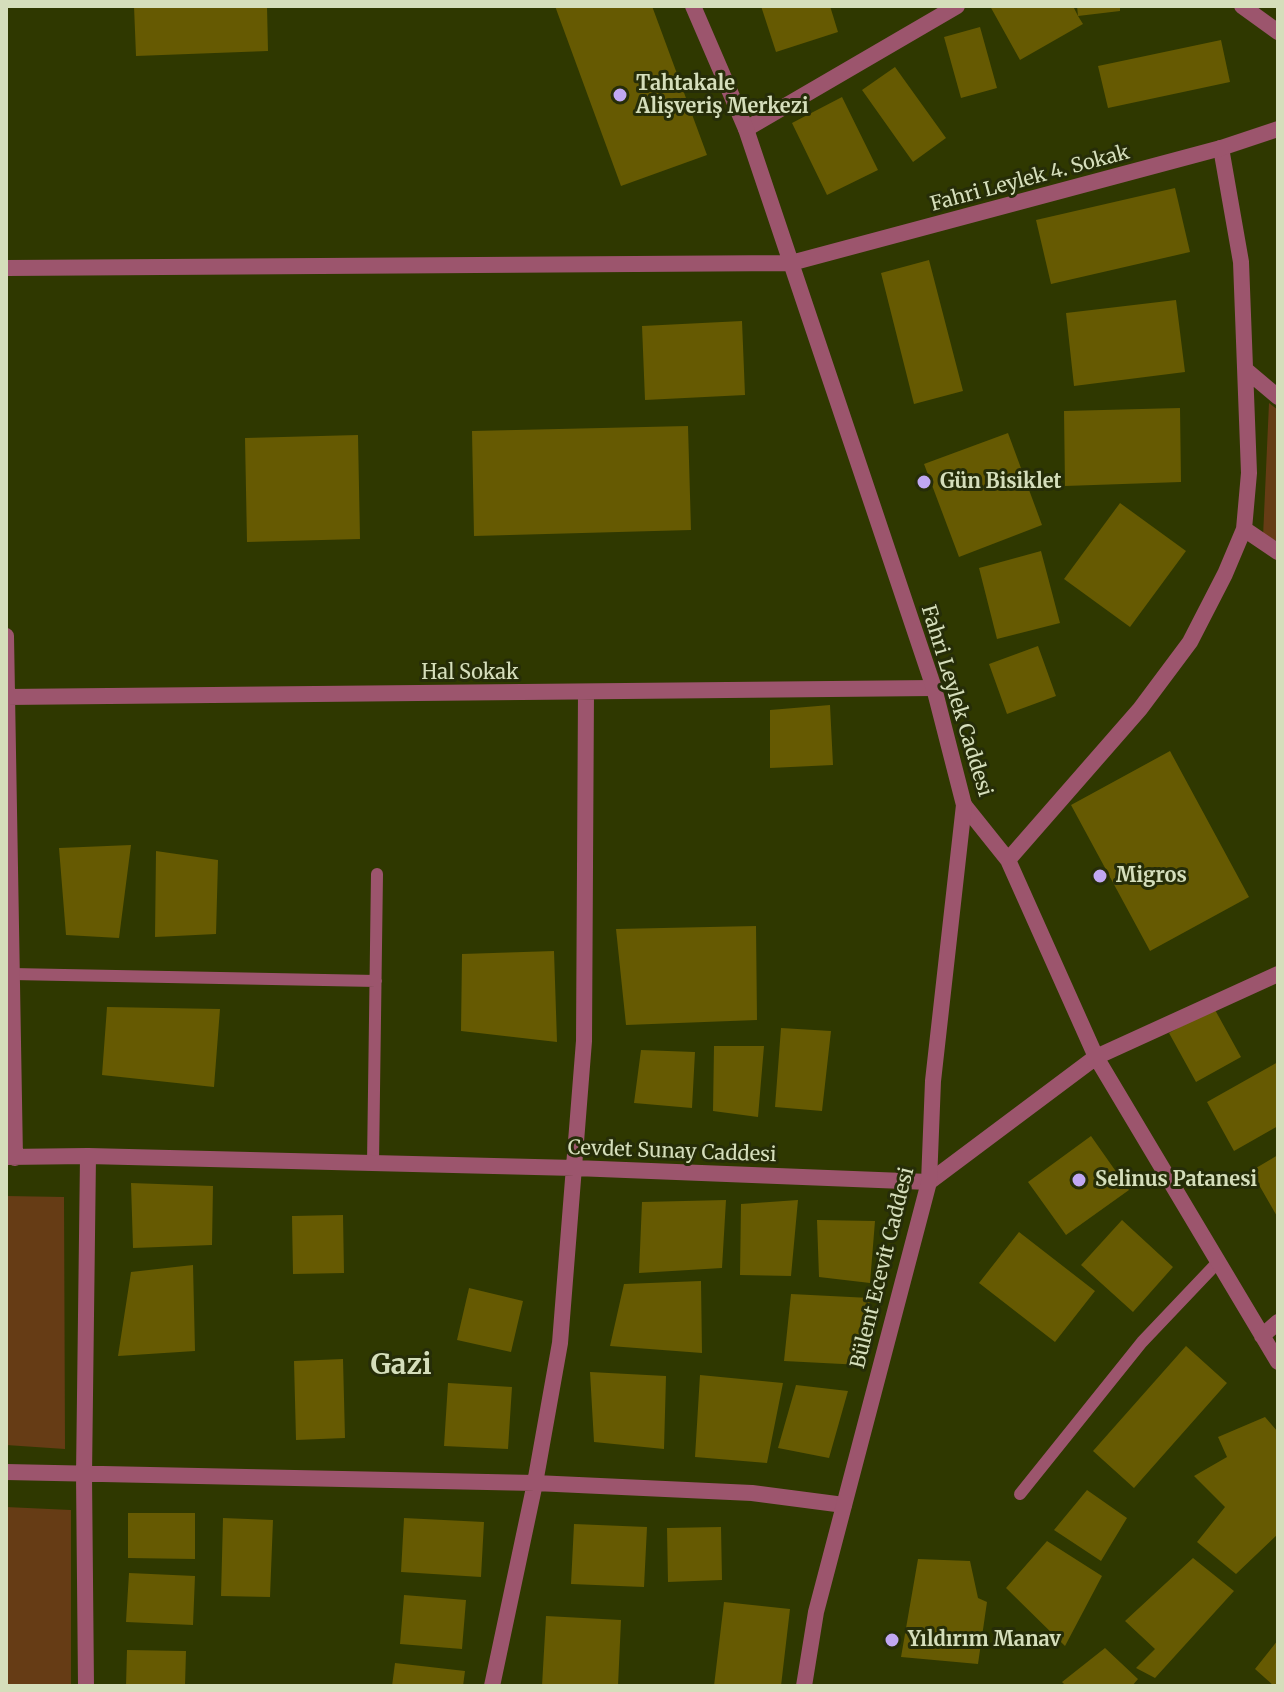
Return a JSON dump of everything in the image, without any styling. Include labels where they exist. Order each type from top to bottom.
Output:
[{"type":"street","name":"Fahri Leylek Caddesi","points":[[693,6],[746,129],[934,688],[964,805],[1008,860],[1096,1057],[1278,1362]]},
{"type":"street","points":[[746,129],[957,6]]},
{"type":"street","points":[[1242,6],[1278,32]]},
{"type":"street","name":"Fahri Leylek 4. Sokak","points":[[6,268],[791,263],[1221,148],[1278,129]]},
{"type":"street","points":[[1008,860],[1140,709],[1190,642],[1244,529],[1249,473],[1241,262],[1221,148]]},
{"type":"street","points":[[1246,370],[1278,397]]},
{"type":"street","points":[[1244,529],[1278,552]]},
{"type":"street","points":[[6,636],[12,974],[11,1157]]},
{"type":"street","name":"Hal Sokak","points":[[6,697],[934,688]]},
{"type":"street","points":[[492,1686],[535,1483],[560,1343],[584,1041],[586,692]]},
{"type":"street","name":"Bülent Ecevit Caddesi","points":[[804,1686],[816,1612],[929,1182],[933,1081],[964,805]]},
{"type":"street","points":[[929,1182],[1096,1057],[1278,974]]},
{"type":"street","points":[[86,1686],[84,1475],[88,1156]]},
{"type":"street","name":"Cevdet Sunay Caddesi","points":[[11,1157],[88,1156],[575,1168],[929,1182]]},
{"type":"street","points":[[1262,1336],[1278,1322]]},
{"type":"street","points":[[6,1472],[535,1483],[752,1493],[844,1505]]},
{"type":"lane","points":[[373,1163],[377,874]]},
{"type":"lane","points":[[12,974],[376,981]]},
{"type":"lane","points":[[1020,1494],[1142,1342],[1218,1262]]},
{"type":"shaded area","points":[[1269,403],[1278,410],[1278,541],[1263,537]]},
{"type":"shaded area","points":[[6,1196],[64,1197],[65,1449],[6,1445]]},
{"type":"shaded area","points":[[6,1507],[71,1510],[71,1686],[6,1686]]},
{"type":"building","points":[[134,6],[267,6],[268,51],[136,56]]},
{"type":"building","points":[[555,6],[652,6],[707,155],[621,186]]},
{"type":"building","points":[[761,6],[830,6],[838,32],[776,52]]},
{"type":"building","points":[[990,6],[1073,6],[1083,24],[1020,60]]},
{"type":"building","points":[[1077,6],[1120,6],[1120,11],[1078,16]]},
{"type":"building","points":[[980,27],[997,88],[961,98],[944,37]]},
{"type":"building","points":[[1221,40],[1230,82],[1108,108],[1098,66]]},
{"type":"building","points":[[895,67],[946,138],[913,162],[862,90]]},
{"type":"building","points":[[842,97],[878,170],[827,195],[792,123]]},
{"type":"building","points":[[1175,188],[1190,252],[1051,284],[1036,220]]},
{"type":"building","points":[[929,260],[963,391],[914,404],[881,273]]},
{"type":"building","points":[[1176,300],[1185,372],[1074,386],[1066,313]]},
{"type":"building","points":[[742,321],[745,395],[645,400],[642,326]]},
{"type":"building","points":[[1180,408],[1181,482],[1065,486],[1064,411]]},
{"type":"building","points":[[688,426],[691,530],[474,536],[472,431]]},
{"type":"building","points":[[1008,433],[1042,525],[959,557],[924,464]]},
{"type":"building","points":[[358,435],[360,539],[247,542],[245,438]]},
{"type":"building","points":[[1120,503],[1186,551],[1130,627],[1064,579]]},
{"type":"building","points":[[1041,551],[1060,623],[997,639],[979,568]]},
{"type":"building","points":[[1038,646],[1056,696],[1007,714],[989,664]]},
{"type":"building","points":[[830,705],[833,765],[770,768],[770,710]]},
{"type":"building","points":[[1170,751],[1249,897],[1150,951],[1071,805]]},
{"type":"building","points":[[131,845],[119,938],[66,935],[59,848]]},
{"type":"building","points":[[156,851],[218,860],[216,934],[155,937]]},
{"type":"building","points":[[756,926],[757,1020],[626,1025],[616,929]]},
{"type":"building","points":[[554,951],[557,1042],[461,1031],[462,954]]},
{"type":"building","points":[[107,1007],[220,1009],[214,1087],[102,1075]]},
{"type":"building","points":[[1214,1008],[1241,1057],[1196,1082],[1169,1033]]},
{"type":"building","points":[[781,1028],[831,1031],[822,1111],[775,1107]]},
{"type":"building","points":[[714,1046],[764,1046],[758,1117],[713,1111]]},
{"type":"building","points":[[641,1050],[695,1052],[692,1108],[634,1103]]},
{"type":"building","points":[[1278,1062],[1278,1126],[1234,1151],[1207,1102]]},
{"type":"building","points":[[1091,1136],[1129,1190],[1066,1235],[1028,1182]]},
{"type":"building","points":[[1278,1155],[1278,1218],[1251,1171]]},
{"type":"building","points":[[131,1183],[213,1186],[212,1245],[133,1248]]},
{"type":"building","points":[[726,1200],[722,1268],[639,1273],[642,1202]]},
{"type":"building","points":[[798,1200],[791,1276],[740,1275],[741,1204]]},
{"type":"building","points":[[343,1215],[344,1273],[293,1274],[292,1216]]},
{"type":"building","points":[[817,1220],[875,1221],[870,1283],[819,1277]]},
{"type":"building","points":[[1122,1220],[1173,1267],[1133,1312],[1081,1265]]},
{"type":"building","points":[[1019,1232],[1095,1291],[1055,1342],[979,1283]]},
{"type":"building","points":[[193,1265],[195,1351],[118,1356],[131,1272]]},
{"type":"building","points":[[701,1281],[702,1353],[610,1346],[624,1284]]},
{"type":"building","points":[[469,1288],[523,1301],[511,1352],[457,1340]]},
{"type":"building","points":[[791,1294],[870,1298],[862,1365],[784,1361]]},
{"type":"building","points":[[1186,1346],[1227,1383],[1134,1488],[1093,1451]]},
{"type":"building","points":[[343,1359],[345,1438],[296,1440],[294,1361]]},
{"type":"building","points":[[590,1372],[666,1376],[664,1449],[594,1442]]},
{"type":"building","points":[[700,1375],[783,1383],[767,1463],[695,1457]]},
{"type":"building","points":[[448,1383],[512,1387],[508,1449],[444,1446]]},
{"type":"building","points":[[796,1385],[848,1391],[829,1458],[778,1448]]},
{"type":"building","points":[[1265,1417],[1278,1432],[1278,1534],[1236,1574],[1197,1542],[1225,1507],[1194,1476],[1227,1457],[1218,1437]]},
{"type":"building","points":[[1087,1490],[1127,1518],[1101,1561],[1054,1530]]},
{"type":"building","points":[[128,1513],[195,1513],[195,1559],[128,1558]]},
{"type":"building","points":[[223,1518],[273,1520],[270,1597],[221,1596]]},
{"type":"building","points":[[404,1518],[484,1522],[481,1577],[401,1572]]},
{"type":"building","points":[[574,1524],[647,1527],[644,1587],[571,1584]]},
{"type":"building","points":[[721,1527],[722,1580],[668,1582],[667,1528]]},
{"type":"building","points":[[1047,1541],[1102,1576],[1065,1646],[1006,1588]]},
{"type":"building","points":[[1193,1558],[1234,1591],[1155,1678],[1136,1668],[1155,1649],[1125,1621]]},
{"type":"building","points":[[918,1559],[970,1561],[978,1598],[987,1602],[978,1664],[901,1657]]},
{"type":"building","points":[[129,1573],[195,1576],[193,1625],[126,1622]]},
{"type":"building","points":[[404,1595],[466,1600],[462,1649],[400,1644]]},
{"type":"building","points":[[724,1602],[790,1609],[781,1686],[714,1686]]},
{"type":"building","points":[[546,1616],[621,1620],[618,1686],[542,1686]]},
{"type":"building","points":[[1278,1640],[1278,1686],[1274,1686],[1255,1669]]},
{"type":"building","points":[[1105,1648],[1138,1679],[1132,1686],[1066,1686],[1062,1682]]},
{"type":"building","points":[[127,1650],[186,1651],[185,1686],[126,1686]]},
{"type":"building","points":[[395,1663],[465,1671],[463,1686],[392,1686]]},
{"type":"place","name":"Tahtakale Alişveriş Merkezi","points":[[620,95]]},
{"type":"place","name":"Gün Bisiklet","points":[[924,482]]},
{"type":"place","name":"Migros","points":[[1100,876]]},
{"type":"place","name":"Selinus Patanesi","points":[[1079,1180]]},
{"type":"place","name":"Yıldırım Manav","points":[[892,1640]]},
{"type":"district","name":"Gazi","points":[[401,1366]]}]
